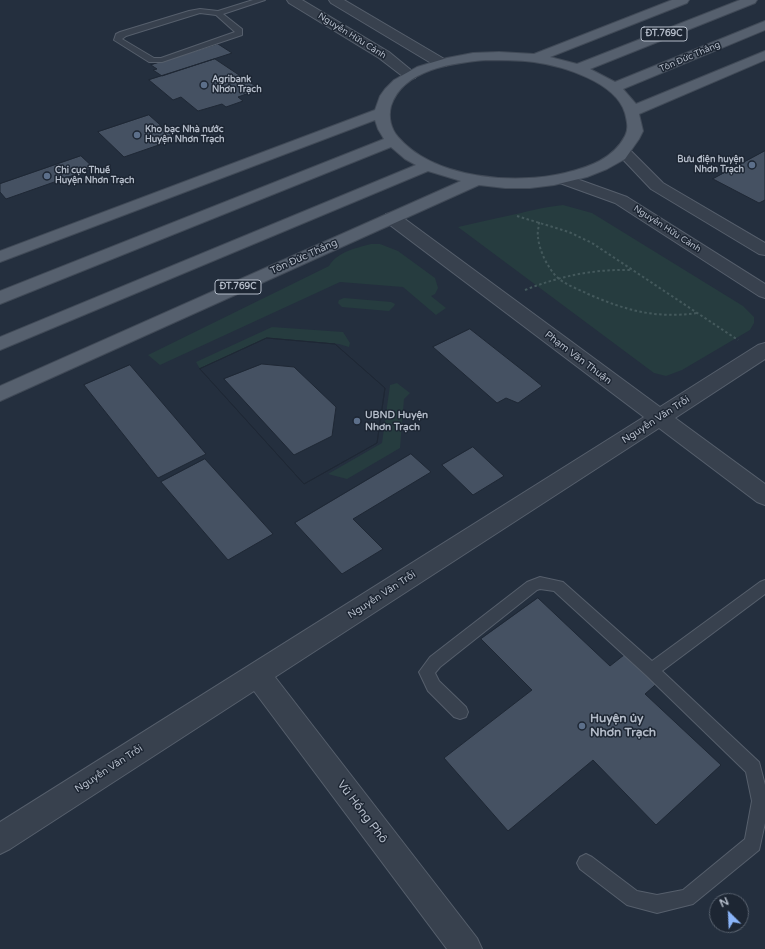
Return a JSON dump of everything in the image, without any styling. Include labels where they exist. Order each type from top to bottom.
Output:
[{"type":"main road","name":"ĐT.769C","points":[[535,58],[683,0]]},
{"type":"main road","name":"ĐT.769C","points":[[577,69],[752,0]]},
{"type":"main road","name":"Tôn Đức Thắng","points":[[614,88],[765,25]]},
{"type":"main road","points":[[633,111],[765,55]]},
{"type":"main road","points":[[510,56],[535,58],[577,69],[598,78],[614,88],[626,99],[633,111],[635,132],[623,151],[599,168],[563,179],[521,183],[477,180],[451,174],[408,154],[393,141],[384,127],[381,113],[390,92],[410,75],[441,63],[463,58],[510,56]]},
{"type":"main road","points":[[0,257],[381,113]]},
{"type":"main road","points":[[0,298],[393,141]]},
{"type":"main road","points":[[0,344],[429,165]]},
{"type":"main road","name":"Tôn Đức Thắng","points":[[0,394],[477,180]]},
{"type":"street","name":"Nguyễn Hữu Cảnh","points":[[293,0],[384,55],[410,75]]},
{"type":"street","points":[[334,0],[441,63]]},
{"type":"street","points":[[623,151],[657,186],[765,250]]},
{"type":"street","name":"Nguyễn Hữu Cảnh","points":[[563,179],[621,200],[765,292]]},
{"type":"street","name":"Phạm Văn Thuận","points":[[392,218],[501,301],[765,496]]},
{"type":"street","name":"Nguyễn Văn Trỗi","points":[[0,839],[762,352]]},
{"type":"street","name":"Vũ Hồng Phô","points":[[258,674],[466,949]]},
{"type":"lane","points":[[218,13],[239,31],[239,33],[162,60],[152,60],[118,40],[119,36],[123,34],[189,13],[205,11],[218,13],[261,0]]},
{"type":"lane","points":[[460,712],[433,686],[427,672],[441,657],[532,586],[540,583],[558,586],[651,670],[753,768],[760,801],[753,844],[687,898],[657,904],[633,899],[586,863]]},
{"type":"lane","points":[[651,670],[765,586]]},
{"type":"path","points":[[517,216],[569,232],[592,243],[697,313],[762,352]]},
{"type":"path","points":[[539,222],[538,238],[544,254],[557,277],[586,294],[626,310],[651,315],[680,317],[697,313]]},
{"type":"path","points":[[501,301],[557,277],[585,271],[613,269],[631,270]]},
{"type":"green space","points":[[563,205],[592,213],[743,306],[754,317],[754,323],[750,330],[682,370],[666,376],[654,373],[458,227],[542,208]]},
{"type":"green space","points":[[371,244],[380,244],[398,251],[435,278],[438,288],[435,294],[431,296],[446,308],[436,315],[403,287],[340,282],[160,365],[148,355],[329,266],[332,261],[342,254]]},
{"type":"green space","points":[[344,298],[391,302],[395,304],[389,311],[342,307],[338,303],[339,300]]},
{"type":"green space","points":[[272,327],[343,332],[350,343],[349,347],[339,344],[267,338],[200,369],[196,362]]},
{"type":"green space","points":[[397,383],[410,393],[404,399],[400,448],[347,479],[328,474],[382,443],[390,385]]},
{"type":"building","points":[[218,44],[232,53],[162,76],[153,70],[157,69],[151,65]]},
{"type":"building","name":"Agribank Nhơn Trạch","points":[[215,59],[260,89],[238,97],[243,101],[226,107],[222,104],[198,111],[181,97],[173,100],[149,80]]},
{"type":"building","name":"Kho bạc Nhà nước Huyện Nhơn Trạch","points":[[149,115],[176,139],[124,157],[98,132]]},
{"type":"building","name":"Bưu điện huyện Nhơn Trạch","points":[[765,151],[765,200],[759,203],[713,179]]},
{"type":"building","name":"Chi cục Thuế Huyện Nhơn Trạch","points":[[81,156],[94,168],[6,199],[0,192],[0,184]]},
{"type":"building","points":[[470,329],[542,386],[518,403],[506,398],[497,403],[433,347]]},
{"type":"building","name":"UBND Huyện Nhơn Trạch","points":[[267,338],[335,344],[385,388],[377,443],[304,484],[200,369]],"holes":[[[262,364],[294,367],[336,407],[332,436],[294,455],[224,379]]]},
{"type":"building","name":"UBND Huyện Nhơn Trạch","points":[[267,338],[335,344],[385,388],[377,443],[304,484],[200,369]]},
{"type":"building","points":[[130,365],[206,454],[158,478],[84,385]]},
{"type":"building","points":[[473,447],[504,476],[473,495],[442,465]]},
{"type":"building","points":[[411,454],[431,472],[353,519],[383,549],[342,574],[295,523]]},
{"type":"building","points":[[205,459],[273,534],[228,560],[161,482]]},
{"type":"building","name":"Huyện ủy Nhơn Trạch","points":[[538,598],[610,666],[629,651],[661,680],[645,694],[721,765],[656,825],[593,760],[508,831],[444,758],[532,690],[481,639]]},
{"type":"place","name":"Agribank Nhơn Trạch","points":[[204,85]]},
{"type":"place","name":"Kho bạc Nhà nước Huyện Nhơn Trạch","points":[[137,135]]},
{"type":"place","name":"Bưu điện huyện Nhơn Trạch","points":[[752,165]]},
{"type":"place","name":"Chi cục Thuế Huyện Nhơn Trạch","points":[[47,176]]},
{"type":"place","name":"UBND Huyện Nhơn Trạch","points":[[357,421]]},
{"type":"place","name":"Huyện ủy Nhơn Trạch","points":[[582,726]]}]
